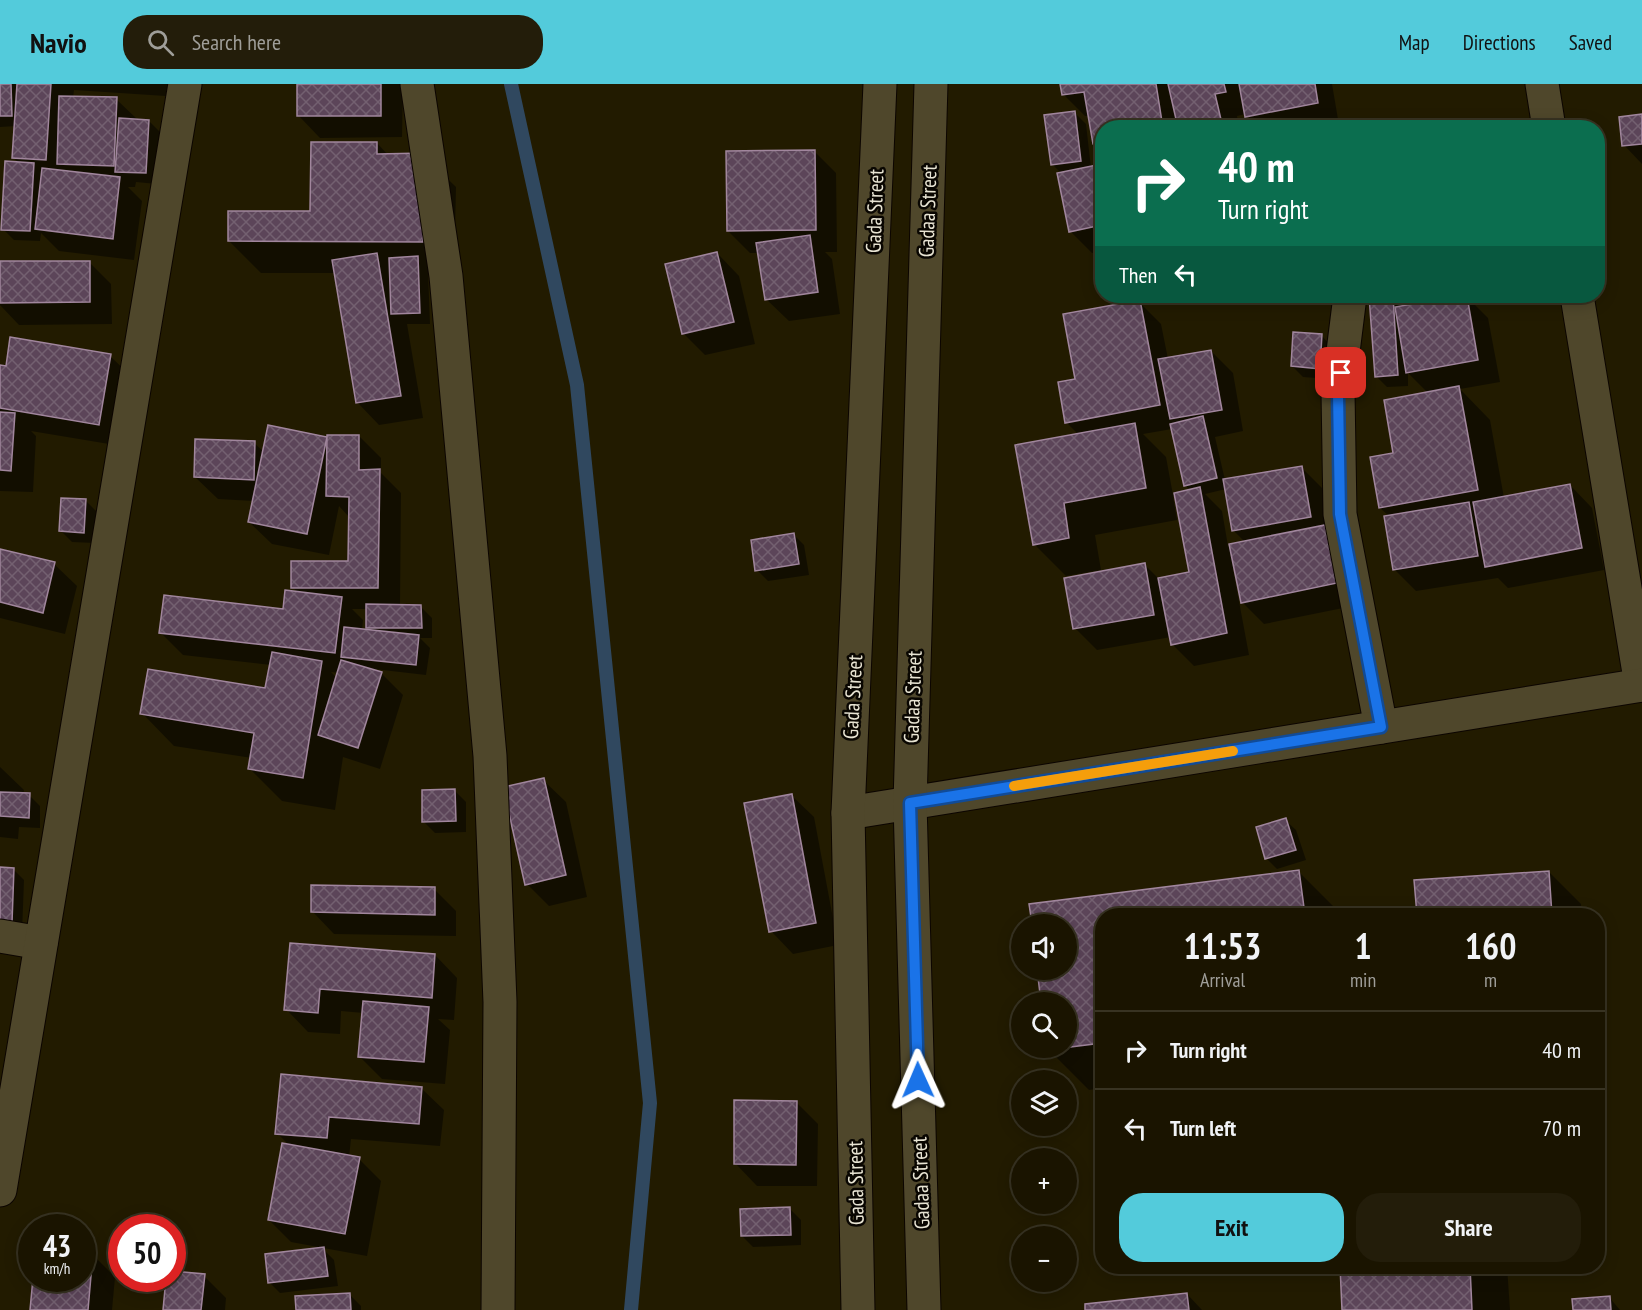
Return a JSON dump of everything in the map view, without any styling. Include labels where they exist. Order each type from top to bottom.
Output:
[{"type":"street","points":[[0,1190],[184,84]]},
{"type":"street","points":[[417,84],[446,276],[490,756],[500,1002],[498,1310]]},
{"type":"street","name":"Gada Street","points":[[858,1310],[848,813],[880,84]]},
{"type":"street","name":"Gadaa Street","points":[[924,1310],[910,803],[931,84]]},
{"type":"street","points":[[1542,84],[1548,120]]},
{"type":"street","points":[[1349,303],[1338,393],[1340,514],[1381,727]]},
{"type":"street","points":[[848,813],[1641,685],[1578,303]]},
{"type":"street","points":[[0,936],[41,943]]},
{"type":"building","points":[[0,84],[11,84],[12,116],[0,116]]},
{"type":"building","points":[[17,84],[51,84],[46,160],[12,158]]},
{"type":"building","points":[[297,84],[381,84],[381,116],[297,116]]},
{"type":"building","points":[[1060,84],[1156,84],[1162,120],[1095,120],[1095,144],[1093,144],[1084,92],[1062,95]]},
{"type":"building","points":[[1168,84],[1224,84],[1226,92],[1215,94],[1221,120],[1176,120]]},
{"type":"building","points":[[1239,84],[1315,84],[1318,103],[1245,117]]},
{"type":"building","points":[[59,96],[117,97],[114,166],[57,164]]},
{"type":"building","points":[[1075,111],[1081,161],[1051,165],[1044,115]]},
{"type":"building","points":[[1642,114],[1642,144],[1622,146],[1619,117]]},
{"type":"building","points":[[119,118],[149,120],[146,173],[115,172]]},
{"type":"building","points":[[311,142],[377,142],[377,154],[424,153],[423,242],[228,241],[228,211],[310,211]]},
{"type":"building","points":[[815,150],[816,230],[727,231],[726,151]]},
{"type":"building","points":[[5,161],[34,163],[30,231],[1,230]]},
{"type":"building","points":[[1095,165],[1095,226],[1069,232],[1057,173]]},
{"type":"building","points":[[42,168],[120,177],[113,239],[35,229]]},
{"type":"building","points":[[810,235],[818,292],[765,300],[756,243]]},
{"type":"building","points":[[717,252],[734,322],[682,334],[665,264]]},
{"type":"building","points":[[377,253],[401,396],[356,403],[332,260]]},
{"type":"building","points":[[418,256],[420,313],[391,314],[389,258]]},
{"type":"building","points":[[0,261],[90,261],[90,302],[0,303]]},
{"type":"building","points":[[1124,303],[1141,303],[1160,405],[1065,423],[1058,382],[1075,379],[1063,314]]},
{"type":"building","points":[[1370,303],[1393,303],[1398,375],[1375,377]]},
{"type":"building","points":[[1418,303],[1468,303],[1478,360],[1406,373],[1395,307]]},
{"type":"building","points":[[1293,332],[1322,334],[1320,369],[1291,366]]},
{"type":"building","points":[[10,337],[111,354],[99,425],[0,408],[0,365],[6,366]]},
{"type":"building","points":[[1211,350],[1222,410],[1170,419],[1158,359]]},
{"type":"building","points":[[1459,386],[1478,490],[1379,508],[1370,457],[1393,453],[1384,400]]},
{"type":"building","points":[[0,412],[15,413],[11,471],[0,470]]},
{"type":"building","points":[[1203,416],[1217,478],[1184,486],[1170,424]]},
{"type":"building","points":[[1135,423],[1146,488],[1064,503],[1069,538],[1033,545],[1015,445]]},
{"type":"building","points":[[268,425],[327,437],[307,534],[248,522]]},
{"type":"building","points":[[327,435],[359,435],[359,470],[380,469],[378,588],[291,588],[291,561],[348,561],[349,497],[326,496]]},
{"type":"building","points":[[195,439],[255,441],[254,480],[194,477]]},
{"type":"building","points":[[1302,466],[1311,517],[1232,531],[1223,479]]},
{"type":"building","points":[[1570,484],[1582,548],[1485,567],[1473,502]]},
{"type":"building","points":[[1200,487],[1227,633],[1171,645],[1158,578],[1189,572],[1174,493]]},
{"type":"building","points":[[61,498],[86,499],[84,533],[59,531]]},
{"type":"building","points":[[1469,502],[1478,556],[1393,570],[1384,516]]},
{"type":"building","points":[[1325,525],[1337,583],[1241,603],[1229,544]]},
{"type":"building","points":[[794,533],[799,564],[755,571],[751,540]]},
{"type":"building","points":[[0,549],[55,562],[43,613],[0,602]]},
{"type":"building","points":[[1145,563],[1154,615],[1073,629],[1064,578]]},
{"type":"building","points":[[285,590],[342,597],[335,653],[159,633],[164,595],[283,609]]},
{"type":"building","points":[[366,604],[421,605],[422,628],[366,628]]},
{"type":"building","points":[[344,627],[419,635],[416,665],[341,657]]},
{"type":"building","points":[[272,652],[322,661],[303,778],[248,769],[254,733],[140,714],[148,669],[265,688]]},
{"type":"building","points":[[341,660],[382,672],[358,748],[318,735]]},
{"type":"building","points":[[544,778],[566,875],[525,885],[503,787]]},
{"type":"building","points":[[455,789],[456,821],[422,822],[422,790]]},
{"type":"building","points":[[0,792],[30,793],[29,818],[0,816]]},
{"type":"building","points":[[792,794],[816,923],[769,932],[744,803]]},
{"type":"building","points":[[1286,818],[1296,850],[1265,859],[1256,827]]},
{"type":"building","points":[[0,867],[14,868],[12,923],[0,922]]},
{"type":"building","points":[[1299,870],[1304,908],[1095,908],[1095,1044],[1077,1046],[1077,992],[1040,992],[1038,980],[1077,980],[1077,914],[1030,914],[1029,904]]},
{"type":"building","points":[[1549,871],[1552,908],[1416,908],[1414,880]]},
{"type":"building","points":[[311,885],[435,887],[435,915],[311,912]]},
{"type":"building","points":[[290,943],[435,954],[432,998],[320,989],[318,1013],[284,1010]]},
{"type":"building","points":[[363,1001],[429,1007],[424,1062],[358,1057]]},
{"type":"building","points":[[281,1074],[422,1087],[419,1124],[329,1117],[327,1138],[275,1134]]},
{"type":"building","points":[[734,1100],[797,1101],[796,1165],[734,1164]]},
{"type":"building","points":[[282,1143],[360,1157],[345,1234],[268,1220]]},
{"type":"building","points":[[790,1207],[791,1235],[741,1236],[740,1209]]},
{"type":"building","points":[[324,1247],[328,1276],[268,1283],[265,1254]]},
{"type":"building","points":[[186,1272],[205,1274],[201,1310],[163,1310],[165,1292],[186,1292]]},
{"type":"building","points":[[1340,1274],[1470,1274],[1472,1310],[1342,1310]]},
{"type":"building","points":[[32,1292],[90,1292],[88,1310],[30,1310]]},
{"type":"building","points":[[350,1293],[351,1310],[296,1310],[295,1296]]},
{"type":"building","points":[[1187,1293],[1189,1310],[1085,1310],[1085,1304]]},
{"type":"building","points":[[1610,1296],[1611,1310],[1573,1310],[1572,1299]]},
{"type":"waterway","points":[[511,84],[577,385],[650,1103],[631,1310]]},
{"type":"slow traffic","points":[[1014,786],[1233,751]]},
{"type":"route","points":[[918,1080],[910,803],[1381,727],[1340,514],[1338,393],[1341,373]]}]
